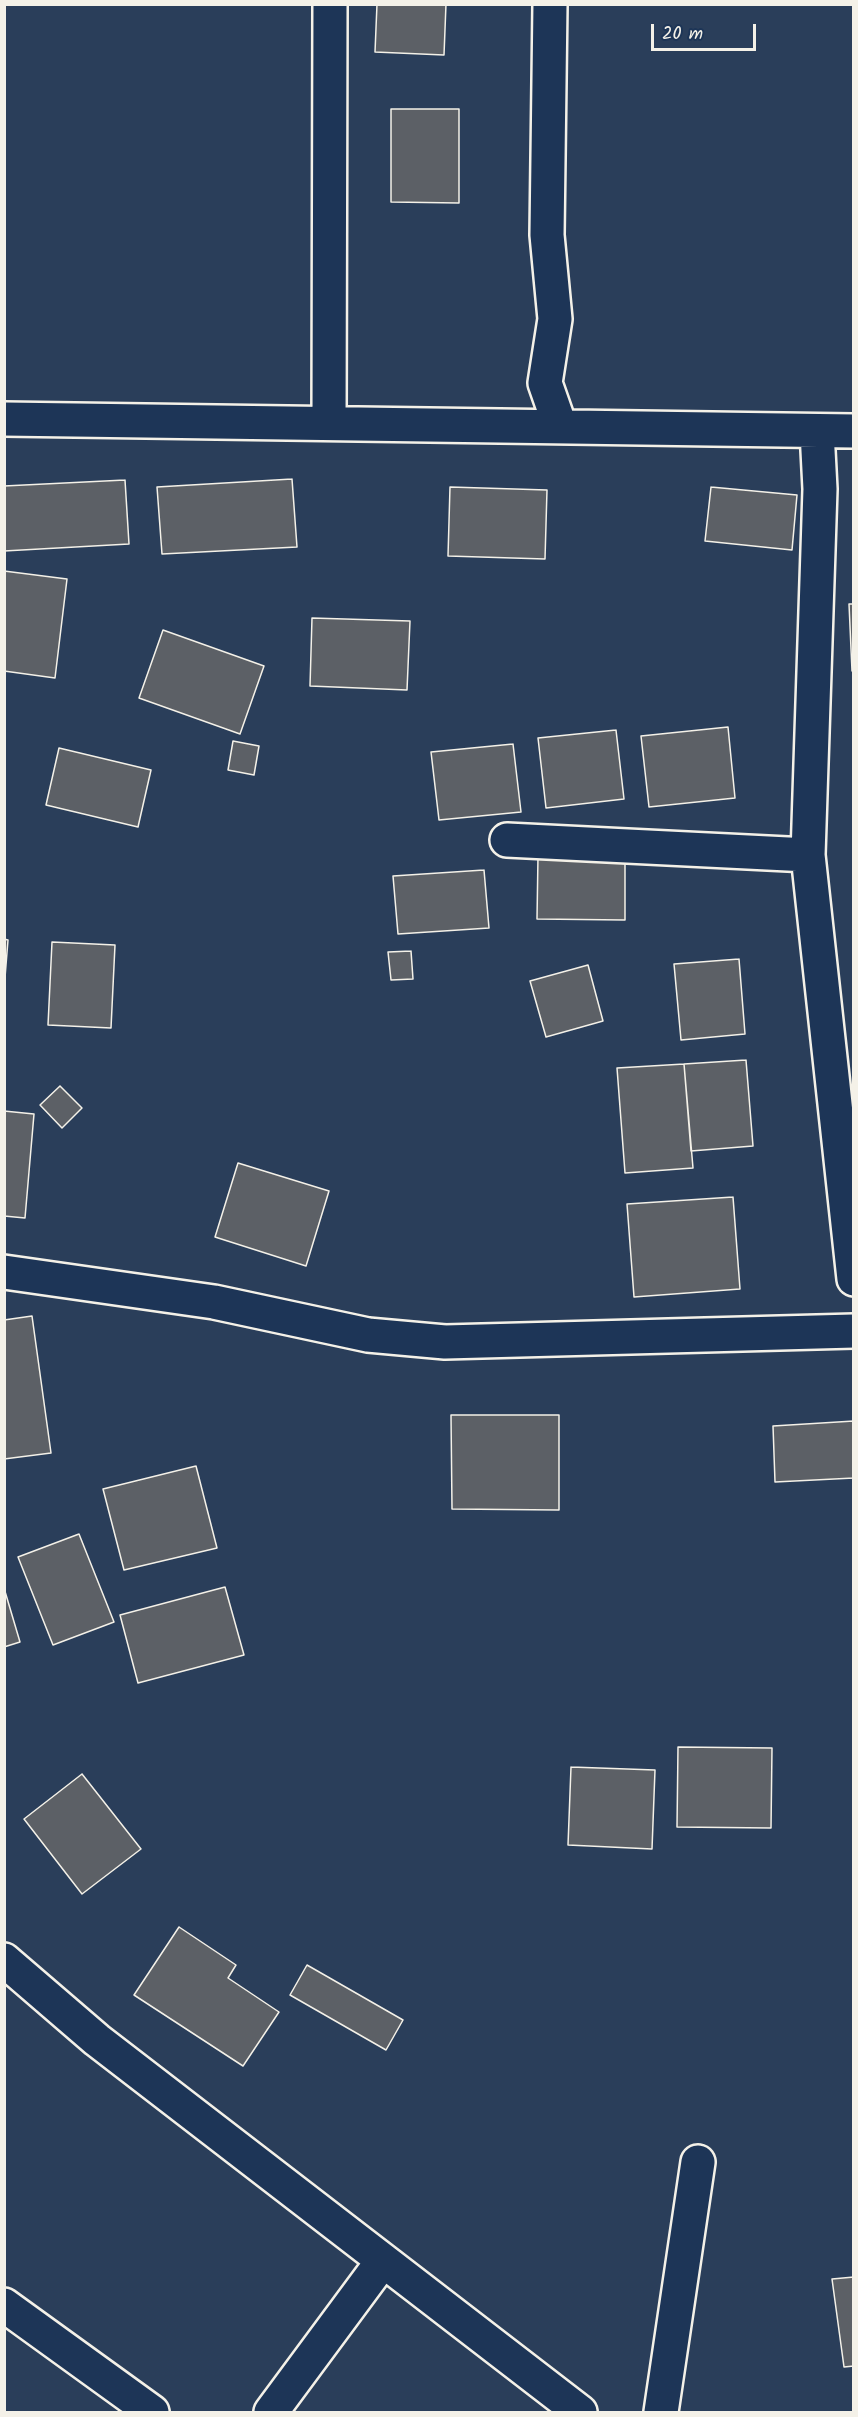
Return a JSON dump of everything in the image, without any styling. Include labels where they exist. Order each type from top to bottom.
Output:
[{"type":"street","points":[[329,423],[330,4]]},
{"type":"street","points":[[550,4],[547,235],[555,319],[545,383],[560,426]]},
{"type":"street","points":[[4,419],[854,431]]},
{"type":"street","points":[[817,431],[820,489],[808,855],[854,1279]]},
{"type":"street","points":[[507,840],[808,855]]},
{"type":"street","points":[[4,1272],[214,1302],[368,1335],[445,1342],[854,1331]]},
{"type":"street","points":[[4,1960],[96,2040],[580,2412]]},
{"type":"street","points":[[661,2412],[698,2162]]},
{"type":"street","points":[[271,2412],[382,2262]]},
{"type":"street","points":[[4,2306],[152,2412]]},
{"type":"building","points":[[377,4],[446,4],[444,55],[375,52]]},
{"type":"building","points":[[391,109],[459,109],[459,203],[391,202]]},
{"type":"building","points":[[292,479],[297,547],[162,554],[157,487]]},
{"type":"building","points":[[125,480],[129,544],[4,551],[4,486]]},
{"type":"building","points":[[450,487],[547,490],[545,559],[448,556]]},
{"type":"building","points":[[711,487],[797,495],[792,550],[705,541]]},
{"type":"building","points":[[4,571],[67,579],[55,678],[4,671]]},
{"type":"building","points":[[849,604],[854,604],[854,671],[852,671]]},
{"type":"building","points":[[312,618],[410,621],[407,690],[310,686]]},
{"type":"building","points":[[163,630],[264,666],[240,734],[139,698]]},
{"type":"building","points":[[728,727],[735,798],[649,807],[641,736]]},
{"type":"building","points":[[616,730],[624,799],[546,808],[538,738]]},
{"type":"building","points":[[233,741],[259,746],[254,775],[228,770]]},
{"type":"building","points":[[513,744],[521,812],[439,820],[431,752]]},
{"type":"building","points":[[59,748],[151,770],[138,827],[46,805]]},
{"type":"building","points":[[538,856],[625,857],[625,920],[537,919]]},
{"type":"building","points":[[484,870],[489,928],[398,934],[393,876]]},
{"type":"building","points":[[4,939],[8,940],[4,990]]},
{"type":"building","points":[[52,942],[115,945],[111,1028],[48,1025]]},
{"type":"building","points":[[411,951],[413,979],[391,980],[388,952]]},
{"type":"building","points":[[739,959],[745,1034],[681,1040],[674,964]]},
{"type":"building","points":[[588,965],[603,1021],[546,1037],[530,981]]},
{"type":"building","points":[[746,1060],[753,1146],[691,1151],[684,1064]]},
{"type":"building","points":[[684,1064],[693,1168],[625,1173],[617,1068]]},
{"type":"building","points":[[60,1086],[82,1108],[62,1128],[40,1105]]},
{"type":"building","points":[[4,1111],[34,1114],[25,1218],[4,1216]]},
{"type":"building","points":[[238,1163],[329,1191],[306,1266],[215,1237]]},
{"type":"building","points":[[733,1197],[740,1289],[634,1297],[627,1204]]},
{"type":"building","points":[[32,1316],[51,1453],[4,1459],[4,1320]]},
{"type":"building","points":[[451,1415],[559,1415],[559,1510],[452,1509]]},
{"type":"building","points":[[854,1421],[854,1478],[775,1482],[773,1426]]},
{"type":"building","points":[[196,1466],[217,1548],[124,1570],[103,1489]]},
{"type":"building","points":[[79,1534],[114,1622],[53,1645],[18,1557]]},
{"type":"building","points":[[225,1587],[244,1655],[138,1683],[120,1615]]},
{"type":"building","points":[[4,1588],[20,1642],[4,1647]]},
{"type":"building","points":[[678,1747],[772,1748],[771,1828],[677,1827]]},
{"type":"building","points":[[571,1767],[655,1770],[652,1849],[568,1845]]},
{"type":"building","points":[[82,1774],[141,1849],[82,1894],[24,1819]]},
{"type":"building","points":[[179,1927],[236,1965],[228,1978],[279,2012],[243,2066],[134,1995]]},
{"type":"building","points":[[307,1965],[403,2020],[386,2050],[290,1995]]},
{"type":"building","points":[[854,2277],[854,2366],[844,2367],[832,2279]]}]
